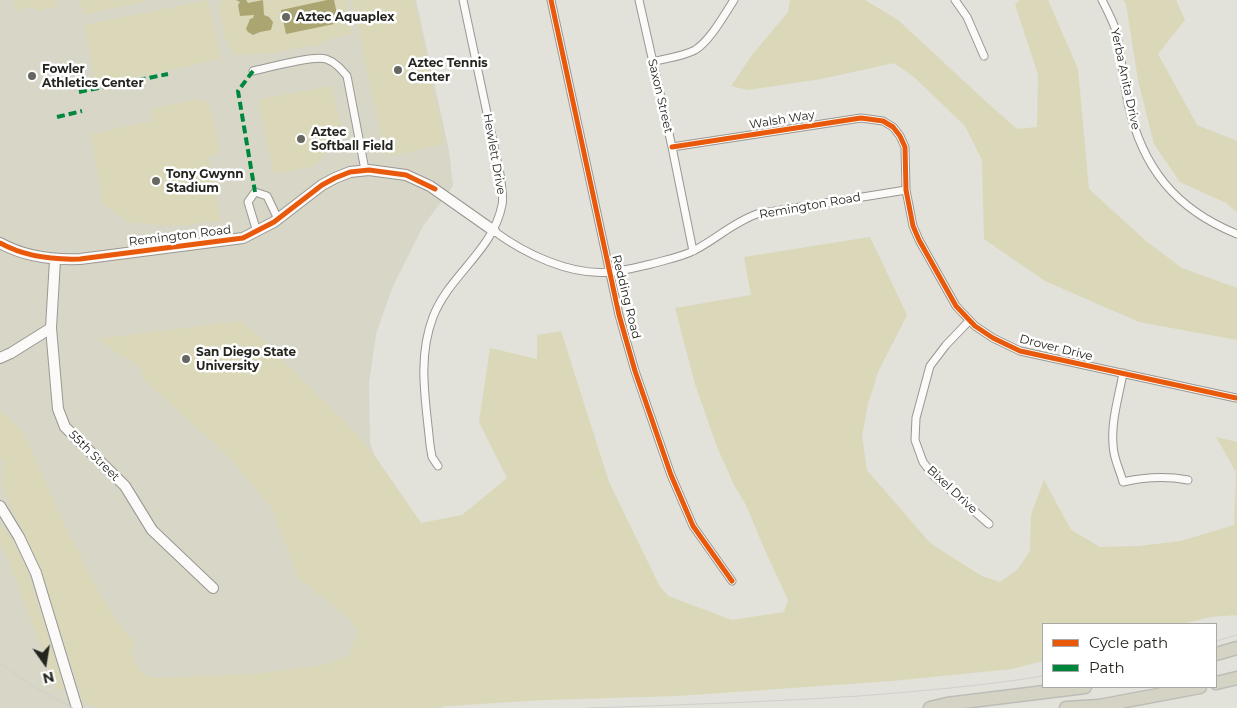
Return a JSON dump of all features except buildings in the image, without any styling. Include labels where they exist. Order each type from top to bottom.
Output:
[{"type":"highway","points":[[1217,654],[1237,648]]},
{"type":"highway","points":[[1217,684],[1237,678]]},
{"type":"highway","points":[[930,708],[947,704],[1077,688]]},
{"type":"highway","points":[[1066,708],[1099,706],[1195,688]]},
{"type":"street","name":"Hewlett Drive","points":[[438,466],[432,457],[430,445],[423,367],[426,337],[434,316],[446,294],[480,252],[494,231],[502,204],[501,179],[463,0]]},
{"type":"street","name":"Redding Road","points":[[551,0],[618,315],[635,372],[671,476],[693,526],[732,581]]},
{"type":"street","name":"Saxon Street","points":[[639,0],[693,251]]},
{"type":"street","points":[[652,62],[686,54],[696,49],[706,41],[734,0]]},
{"type":"street","points":[[955,0],[967,17],[984,56]]},
{"type":"street","name":"Yerba Anita Drive","points":[[1102,0],[1116,30],[1128,103],[1137,138],[1153,170],[1174,196],[1209,221],[1237,234]]},
{"type":"street","points":[[253,71],[312,59],[324,58],[335,63],[347,76],[365,170]]},
{"type":"street","name":"Walsh Way","points":[[672,147],[861,118],[876,119],[893,127]]},
{"type":"street","name":"Drover Drive","points":[[893,127],[905,147],[906,190],[913,226],[956,306],[969,320],[993,338],[1020,351],[1236,398]]},
{"type":"street","name":"Remington Road","points":[[56,260],[80,259],[242,238],[257,232],[278,219],[322,185],[350,172],[365,170],[406,175],[430,186],[516,246],[553,263],[581,270],[609,273],[654,263],[693,251],[740,221],[757,214],[906,190]]},
{"type":"street","points":[[257,232],[248,202],[255,192],[267,196],[278,219]]},
{"type":"street","points":[[0,242],[33,256],[56,260]]},
{"type":"street","name":"55th Street","points":[[56,260],[50,328],[58,409],[65,427],[125,486],[152,530],[213,588]]},
{"type":"street","name":"Bixel Drive","points":[[969,320],[930,366],[916,418],[915,440],[920,454],[933,475],[989,524]]},
{"type":"street","points":[[0,358],[50,328]]},
{"type":"street","points":[[1124,373],[1112,445],[1123,482],[1157,477],[1173,477],[1188,480]]},
{"type":"street","points":[[0,506],[19,537],[36,573],[77,708]]},
{"type":"shaded area","name":"San Diego State University","points":[[0,0],[416,0],[449,151],[453,186],[423,226],[392,288],[376,334],[369,383],[370,443],[374,455],[421,523],[443,708],[0,708]]},
{"type":"shaded area","points":[[14,0],[59,1],[56,1],[57,7],[36,11],[34,6],[16,10]]},
{"type":"shaded area","points":[[79,0],[151,0],[84,15]]},
{"type":"shaded area","points":[[208,0],[221,59],[96,86],[84,25]]},
{"type":"shaded area","points":[[236,0],[246,0],[248,3],[263,0],[264,15],[273,22],[271,30],[253,35],[248,32],[246,29],[254,15],[240,16],[238,5],[240,2]]},
{"type":"shaded area","points":[[334,0],[339,23],[286,34],[281,10]]},
{"type":"shaded area","name":"Aztec Aquaplex","points":[[347,0],[353,29],[351,30],[352,34],[330,39],[316,47],[310,45],[273,53],[236,55],[228,45],[218,6],[221,5],[220,1]]},
{"type":"shaded area","name":"Aztec Tennis Center","points":[[352,0],[414,0],[444,140],[441,145],[390,156],[385,153]]},
{"type":"shaded area","points":[[790,0],[865,0],[898,20],[1017,129],[1037,127],[1038,75],[1015,4],[1020,0],[1048,0],[1078,69],[1089,189],[1146,241],[1182,268],[1237,288],[1237,340],[1139,322],[1045,281],[984,239],[982,160],[965,126],[914,77],[894,63],[821,79],[748,90],[731,86],[752,55],[788,12]]},
{"type":"shaded area","points":[[1123,0],[1176,0],[1185,20],[1158,54],[1197,125],[1237,141],[1237,212],[1226,203],[1180,182],[1154,144],[1138,80],[1126,4]]},
{"type":"shaded area","name":"Aztec Softball Field","points":[[332,86],[341,128],[330,149],[314,166],[274,174],[259,106],[262,99]]},
{"type":"shaded area","name":"Tony Gwynn Stadium","points":[[195,99],[203,100],[207,103],[215,124],[220,153],[208,158],[221,220],[166,226],[128,222],[103,204],[91,134],[152,121],[151,109]]},
{"type":"shaded area","points":[[870,237],[907,315],[878,372],[868,404],[862,436],[867,470],[931,544],[982,576],[1000,582],[1017,570],[1030,551],[1031,515],[1044,480],[1071,530],[1100,547],[1139,546],[1181,541],[1234,525],[1236,472],[1216,437],[1237,442],[1237,615],[1210,617],[1186,623],[1042,623],[1042,661],[1012,669],[892,681],[677,696],[543,700],[417,708],[100,708],[84,703],[41,571],[2,487],[4,463],[0,458],[0,410],[23,432],[72,541],[95,586],[135,644],[130,650],[138,667],[144,674],[153,678],[253,674],[324,665],[348,656],[358,631],[349,618],[299,579],[272,508],[224,452],[146,382],[139,367],[97,339],[241,321],[349,426],[374,455],[421,523],[462,515],[507,478],[479,422],[490,348],[537,359],[537,335],[561,331],[609,482],[659,585],[668,596],[732,620],[784,612],[788,600],[746,505],[734,485],[717,447],[695,384],[675,308],[751,295],[744,257]]},
{"type":"shaded area","points":[[0,523],[14,542],[28,571],[64,689],[58,690],[6,555],[0,546]]},
{"type":"tram line","points":[[1217,641],[1237,635]]},
{"type":"tram line","points":[[0,663],[29,684],[73,708]]},
{"type":"tram line","points":[[587,708],[859,696],[1042,676]]},
{"type":"marked path","points":[[253,71],[238,91],[255,192]]},
{"type":"marked path","points":[[79,92],[168,74]]},
{"type":"marked path","points":[[57,117],[82,111]]},
{"type":"cycle path","points":[[551,0],[619,315],[635,371],[671,475],[693,526],[732,581]]},
{"type":"cycle path","points":[[672,147],[861,118],[883,121],[893,127],[905,147],[906,190],[913,226],[919,240],[956,306],[975,326],[993,338],[1020,351],[1236,398]]},
{"type":"cycle path","points":[[0,243],[19,252],[39,257],[80,259],[243,238],[274,222],[322,185],[350,172],[369,170],[406,175],[435,189]]},
{"type":"place","name":"Aztec Aquaplex","points":[[286,17]]},
{"type":"place","name":"Aztec Tennis Center","points":[[398,70]]},
{"type":"place","name":"Fowler Athletics Center","points":[[32,76]]},
{"type":"place","name":"Aztec Softball Field","points":[[301,139]]},
{"type":"place","name":"Tony Gwynn Stadium","points":[[156,181]]},
{"type":"place","name":"San Diego State University","points":[[186,359]]}]
